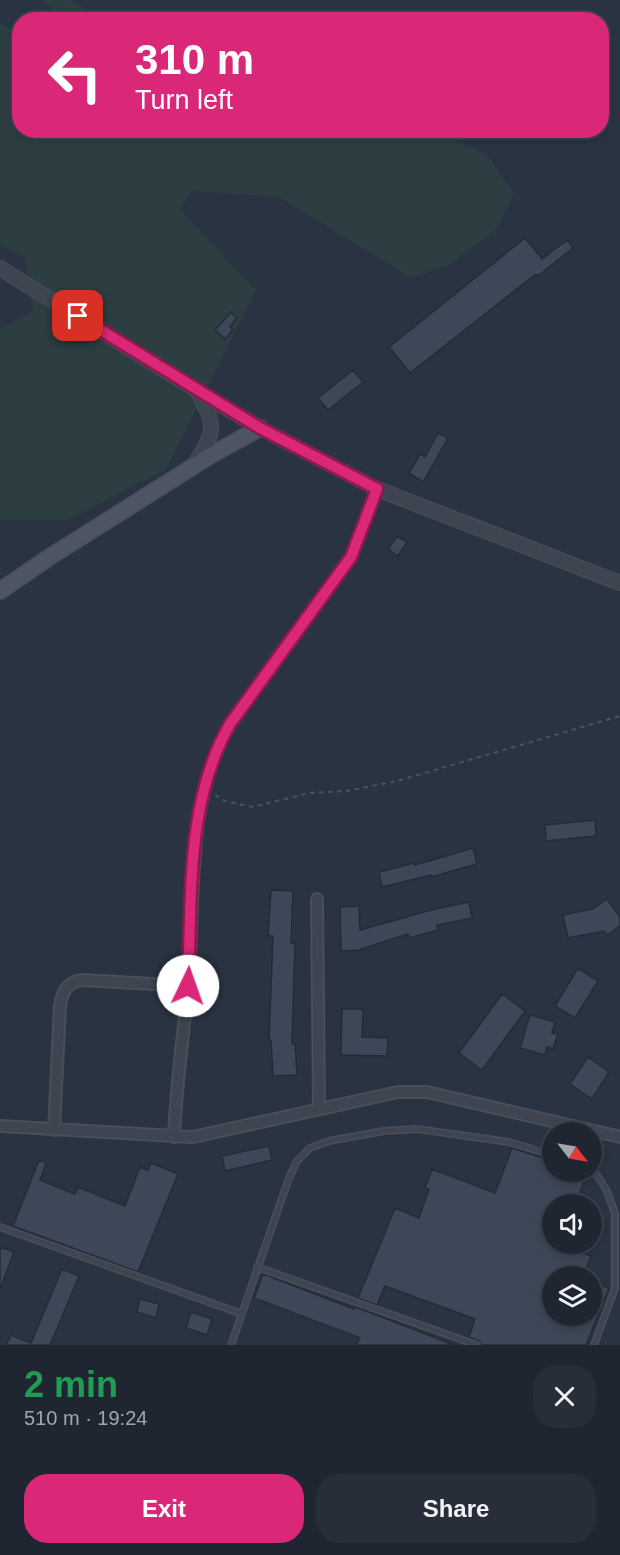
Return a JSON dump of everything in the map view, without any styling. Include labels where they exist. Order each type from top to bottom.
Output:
[{"type":"main road","points":[[0,591],[194,465],[234,440],[260,428]]},
{"type":"street","points":[[0,268],[195,390],[260,428],[377,489],[620,583]]},
{"type":"street","points":[[194,465],[210,437],[211,427],[206,407],[195,390]]},
{"type":"street","points":[[174,1137],[181,1040],[188,986],[195,844],[206,789],[218,749],[230,724],[351,557],[377,489]]},
{"type":"street","points":[[317,899],[319,1109]]},
{"type":"street","points":[[54,1130],[61,994],[67,986],[74,981],[82,980],[188,986]]},
{"type":"street","points":[[0,1126],[193,1137],[398,1092],[427,1092],[620,1137]]},
{"type":"lane","points":[[231,1345],[289,1178],[297,1161],[310,1148],[329,1141],[384,1131],[417,1129],[509,1142],[542,1152]]},
{"type":"lane","points":[[594,1345],[615,1288],[615,1214],[601,1182]]},
{"type":"lane","points":[[0,1227],[242,1314]]},
{"type":"lane","points":[[257,1268],[477,1345]]},
{"type":"path","points":[[206,789],[225,801],[254,807],[309,792],[347,791],[397,781],[620,716]]},
{"type":"shaded area","points":[[42,0],[70,0],[91,12],[54,12]]},
{"type":"shaded area","points":[[0,24],[12,28],[12,138],[451,138],[488,156],[514,194],[497,228],[452,263],[412,278],[279,197],[191,191],[180,210],[256,290],[166,469],[68,520],[0,520],[0,329],[33,311],[25,258],[0,244]]},
{"type":"building","points":[[525,238],[542,259],[567,240],[573,248],[538,276],[536,274],[410,373],[389,347]]},
{"type":"building","points":[[231,312],[237,318],[230,327],[233,330],[225,339],[215,330]]},
{"type":"building","points":[[353,370],[363,382],[328,410],[318,398]]},
{"type":"building","points":[[438,433],[448,438],[423,482],[409,473],[420,454],[425,457]]},
{"type":"building","points":[[397,536],[407,542],[398,556],[388,549]]},
{"type":"building","points":[[595,820],[596,836],[546,841],[545,825]]},
{"type":"building","points":[[473,848],[477,864],[431,877],[431,875],[382,887],[379,872],[414,863],[415,865]]},
{"type":"building","points":[[271,890],[293,891],[291,943],[295,943],[292,1044],[295,1044],[297,1075],[273,1076],[271,1040],[269,1040],[273,936],[268,936]]},
{"type":"building","points":[[607,899],[620,917],[620,926],[607,935],[604,931],[568,938],[563,915],[592,909]]},
{"type":"building","points":[[469,902],[472,918],[437,925],[438,930],[409,938],[408,934],[361,950],[341,951],[340,907],[359,906],[360,930]]},
{"type":"building","points":[[578,968],[598,981],[575,1018],[555,1006]]},
{"type":"building","points":[[502,994],[525,1011],[482,1070],[459,1053]]},
{"type":"building","points":[[342,1009],[363,1009],[362,1037],[388,1038],[387,1056],[341,1055]]},
{"type":"building","points":[[530,1015],[555,1022],[552,1033],[558,1034],[553,1049],[547,1047],[545,1055],[520,1048]]},
{"type":"building","points":[[588,1057],[609,1072],[592,1099],[570,1084]]},
{"type":"building","points":[[269,1146],[272,1160],[225,1171],[222,1156]]},
{"type":"building","points":[[512,1148],[542,1158],[542,1182],[584,1182],[579,1194],[542,1194],[542,1254],[591,1256],[587,1266],[542,1266],[542,1326],[594,1326],[586,1345],[482,1345],[479,1341],[469,1337],[475,1319],[385,1286],[377,1305],[358,1298],[395,1208],[419,1218],[429,1189],[425,1188],[432,1169],[495,1193]]},
{"type":"building","points":[[39,1160],[46,1163],[40,1180],[75,1194],[78,1187],[125,1206],[140,1167],[148,1170],[151,1163],[178,1174],[138,1272],[13,1226]]},
{"type":"building","points":[[0,1247],[14,1252],[1,1287],[0,1287]]},
{"type":"building","points":[[62,1269],[79,1276],[50,1345],[6,1345],[11,1335],[31,1343]]},
{"type":"building","points":[[263,1274],[454,1345],[356,1345],[360,1338],[254,1298]]},
{"type":"building","points":[[602,1285],[609,1288],[602,1305]]},
{"type":"building","points":[[140,1299],[159,1304],[156,1318],[137,1312]]},
{"type":"building","points":[[191,1312],[212,1319],[207,1335],[186,1328]]},
{"type":"route","points":[[78,316],[260,428],[377,489],[351,557],[230,724],[218,749],[201,806],[195,844],[188,986]]}]
